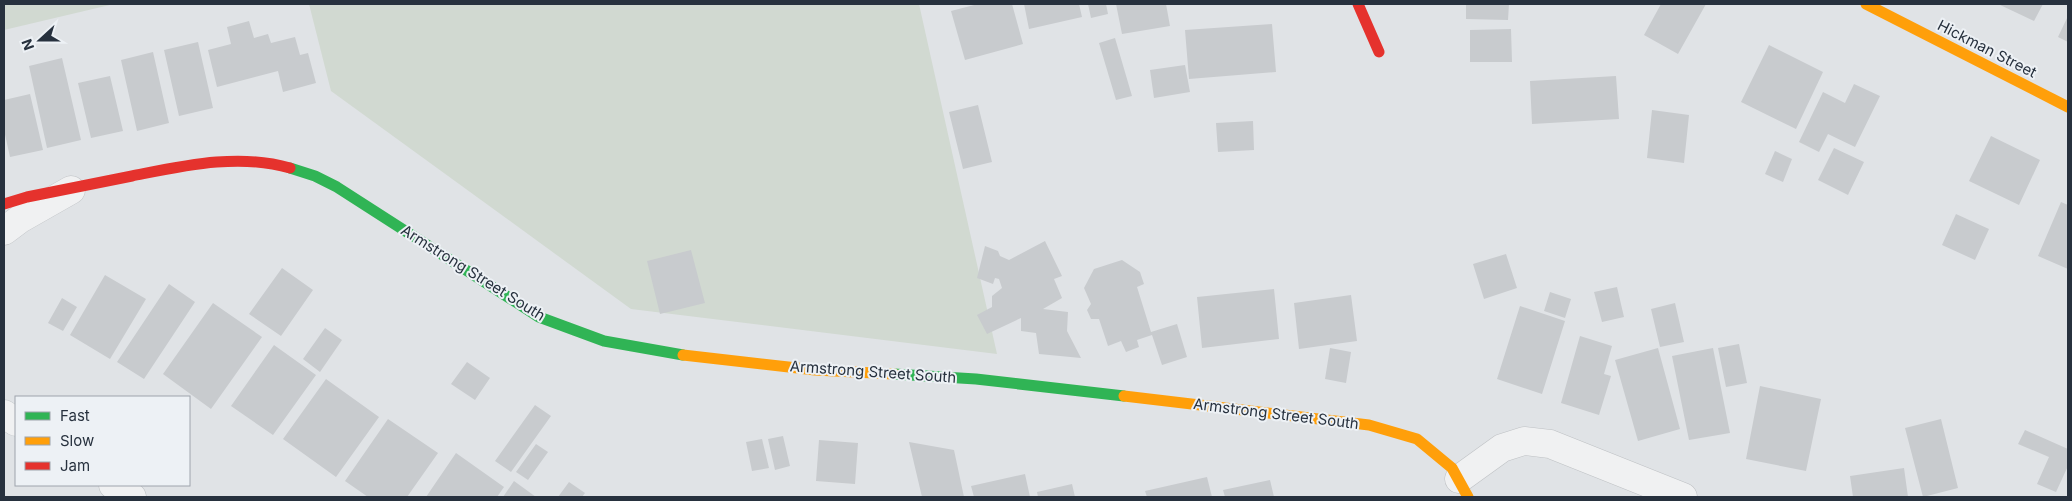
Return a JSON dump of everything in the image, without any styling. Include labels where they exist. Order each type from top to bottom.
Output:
[{"type":"street","points":[[1358,4],[1379,52]]},
{"type":"street","name":"Hickman Street","points":[[1866,4],[2068,108]]},
{"type":"street","name":"Armstrong Street South","points":[[4,204],[191,164],[219,161],[275,164],[315,176],[336,187],[539,317],[604,341],[664,353],[815,370],[976,379],[1368,425],[1417,439],[1452,468],[1464,488],[1502,448],[1524,441],[1550,444],[1683,497]]},
{"type":"street","name":"Armstrong Street South","points":[[4,231],[20,219],[72,190]]},
{"type":"street","points":[[4,414],[15,421]]},
{"type":"street","points":[[115,486],[132,497]]},
{"type":"shaded area","points":[[4,4],[114,4],[4,30]]},
{"type":"shaded area","points":[[309,4],[919,4],[997,354],[631,309],[331,91]]},
{"type":"building","points":[[978,4],[1012,4],[1023,44],[965,60],[951,11]]},
{"type":"building","points":[[1024,4],[1079,4],[1082,17],[1029,29]]},
{"type":"building","points":[[1088,4],[1106,4],[1108,14],[1091,18]]},
{"type":"building","points":[[1116,4],[1166,4],[1170,26],[1122,34]]},
{"type":"building","points":[[1466,4],[1509,4],[1508,20],[1466,19]]},
{"type":"building","points":[[1661,4],[1706,4],[1678,54],[1644,35]]},
{"type":"building","points":[[1998,4],[2043,4],[2034,21]]},
{"type":"building","points":[[2068,16],[2068,42],[2058,37]]},
{"type":"building","points":[[249,21],[254,38],[268,34],[271,43],[295,37],[300,55],[308,53],[316,83],[283,92],[278,71],[217,87],[208,50],[231,44],[227,27]]},
{"type":"building","points":[[1272,24],[1276,72],[1189,79],[1185,30]]},
{"type":"building","points":[[1511,29],[1512,62],[1470,62],[1470,30]]},
{"type":"building","points":[[1115,38],[1132,96],[1116,100],[1099,43]]},
{"type":"building","points":[[198,42],[213,108],[179,116],[164,50]]},
{"type":"building","points":[[1769,45],[1823,72],[1796,129],[1741,102]]},
{"type":"building","points":[[153,52],[169,123],[137,131],[121,60]]},
{"type":"building","points":[[62,58],[81,140],[47,148],[29,66]]},
{"type":"building","points":[[1185,65],[1190,92],[1154,98],[1150,70]]},
{"type":"building","points":[[110,76],[123,131],[91,138],[78,83]]},
{"type":"building","points":[[1616,76],[1619,119],[1532,124],[1530,81]]},
{"type":"building","points":[[1854,84],[1880,96],[1855,147],[1828,134],[1819,152],[1799,142],[1823,92],[1845,103]]},
{"type":"building","points":[[30,94],[43,150],[10,157],[4,130],[4,100]]},
{"type":"building","points":[[978,105],[992,162],[963,169],[949,112]]},
{"type":"building","points":[[1652,110],[1689,115],[1684,163],[1647,158]]},
{"type":"building","points":[[1253,121],[1254,150],[1218,152],[1216,123]]},
{"type":"building","points":[[1991,136],[2040,160],[2019,205],[1969,181]]},
{"type":"building","points":[[1834,148],[1864,162],[1848,195],[1818,180]]},
{"type":"building","points":[[1775,151],[1792,159],[1783,182],[1765,174]]},
{"type":"building","points":[[2061,202],[2068,205],[2068,269],[2038,256]]},
{"type":"building","points":[[1956,214],[1989,229],[1975,260],[1942,245]]},
{"type":"building","points":[[1045,241],[1062,276],[1054,279],[1062,298],[1043,309],[1068,312],[1067,331],[1081,358],[1039,354],[1036,333],[1021,331],[1021,318],[987,334],[977,315],[992,307],[992,296],[1002,288],[999,279],[995,278],[993,284],[977,278],[985,246],[998,251],[1000,256],[1009,260]]},
{"type":"building","points":[[691,250],[705,303],[660,314],[647,261]]},
{"type":"building","points":[[1506,254],[1517,288],[1484,299],[1473,264]]},
{"type":"building","points":[[1122,260],[1140,272],[1144,284],[1137,287],[1151,332],[1177,324],[1187,357],[1162,365],[1152,335],[1137,340],[1139,347],[1126,352],[1121,341],[1108,346],[1099,319],[1091,319],[1087,310],[1091,304],[1084,288],[1094,269]]},
{"type":"building","points":[[282,268],[313,290],[281,336],[249,314]]},
{"type":"building","points":[[105,275],[146,299],[110,359],[70,335]]},
{"type":"building","points":[[169,284],[195,302],[144,379],[117,362]]},
{"type":"building","points":[[1617,287],[1624,317],[1602,322],[1594,292]]},
{"type":"building","points":[[1274,289],[1279,339],[1202,348],[1197,297]]},
{"type":"building","points":[[1550,292],[1571,299],[1565,318],[1544,311]]},
{"type":"building","points":[[1351,295],[1357,341],[1299,349],[1294,303]]},
{"type":"building","points":[[62,298],[77,307],[63,331],[48,323]]},
{"type":"building","points":[[213,303],[262,337],[211,409],[163,374]]},
{"type":"building","points":[[1675,303],[1684,342],[1660,347],[1651,309]]},
{"type":"building","points":[[1520,306],[1565,321],[1542,394],[1497,379]]},
{"type":"building","points":[[325,328],[342,340],[320,372],[303,359]]},
{"type":"building","points":[[1580,336],[1612,346],[1604,374],[1611,376],[1599,415],[1561,403]]},
{"type":"building","points":[[1739,344],[1747,383],[1726,387],[1718,348]]},
{"type":"building","points":[[274,345],[316,375],[273,435],[231,406]]},
{"type":"building","points":[[1330,348],[1351,352],[1346,383],[1325,379]]},
{"type":"building","points":[[1658,348],[1680,429],[1638,441],[1615,360]]},
{"type":"building","points":[[1713,348],[1730,433],[1689,440],[1672,356]]},
{"type":"building","points":[[467,362],[490,378],[475,400],[451,384]]},
{"type":"building","points":[[326,379],[379,417],[336,477],[283,439]]},
{"type":"building","points":[[1760,386],[1821,399],[1806,471],[1746,459]]},
{"type":"building","points":[[535,405],[551,416],[511,472],[495,461]]},
{"type":"building","points":[[388,419],[438,453],[407,497],[368,497],[345,481]]},
{"type":"building","points":[[1941,419],[1958,488],[1923,497],[1905,428]]},
{"type":"building","points":[[2025,430],[2068,449],[2068,466],[2056,492],[2037,484],[2049,457],[2018,444]]},
{"type":"building","points":[[783,436],[790,466],[775,470],[768,439]]},
{"type":"building","points":[[762,439],[769,468],[752,471],[746,442]]},
{"type":"building","points":[[819,440],[858,443],[855,484],[816,481]]},
{"type":"building","points":[[909,442],[954,450],[964,497],[922,497]]},
{"type":"building","points":[[536,444],[548,452],[528,480],[516,472]]},
{"type":"building","points":[[456,453],[504,487],[497,497],[426,497]]},
{"type":"building","points":[[1904,468],[1908,497],[1853,497],[1850,476]]},
{"type":"building","points":[[1025,474],[1030,497],[974,497],[971,486]]},
{"type":"building","points":[[1207,477],[1212,497],[1147,497],[1145,491]]},
{"type":"building","points":[[1270,480],[1274,497],[1225,497],[1223,490]]},
{"type":"building","points":[[514,481],[536,497],[503,497]]},
{"type":"building","points":[[569,482],[585,493],[582,497],[558,497]]},
{"type":"building","points":[[1072,484],[1075,497],[1038,497],[1037,492]]},
{"type":"traffic: fast","points":[[290,168],[315,176],[337,187],[539,317],[604,341],[683,355]]},
{"type":"traffic: fast","points":[[894,374],[976,379],[1124,396]]},
{"type":"traffic: slow","points":[[1866,4],[2068,107]]},
{"type":"traffic: slow","points":[[683,355],[815,370],[894,374]]},
{"type":"traffic: slow","points":[[1124,396],[1369,425],[1417,439],[1452,468],[1468,497]]},
{"type":"traffic: jam","points":[[1358,4],[1379,52]]},
{"type":"traffic: jam","points":[[4,204],[27,197],[191,165],[231,161],[270,164],[290,168]]}]
